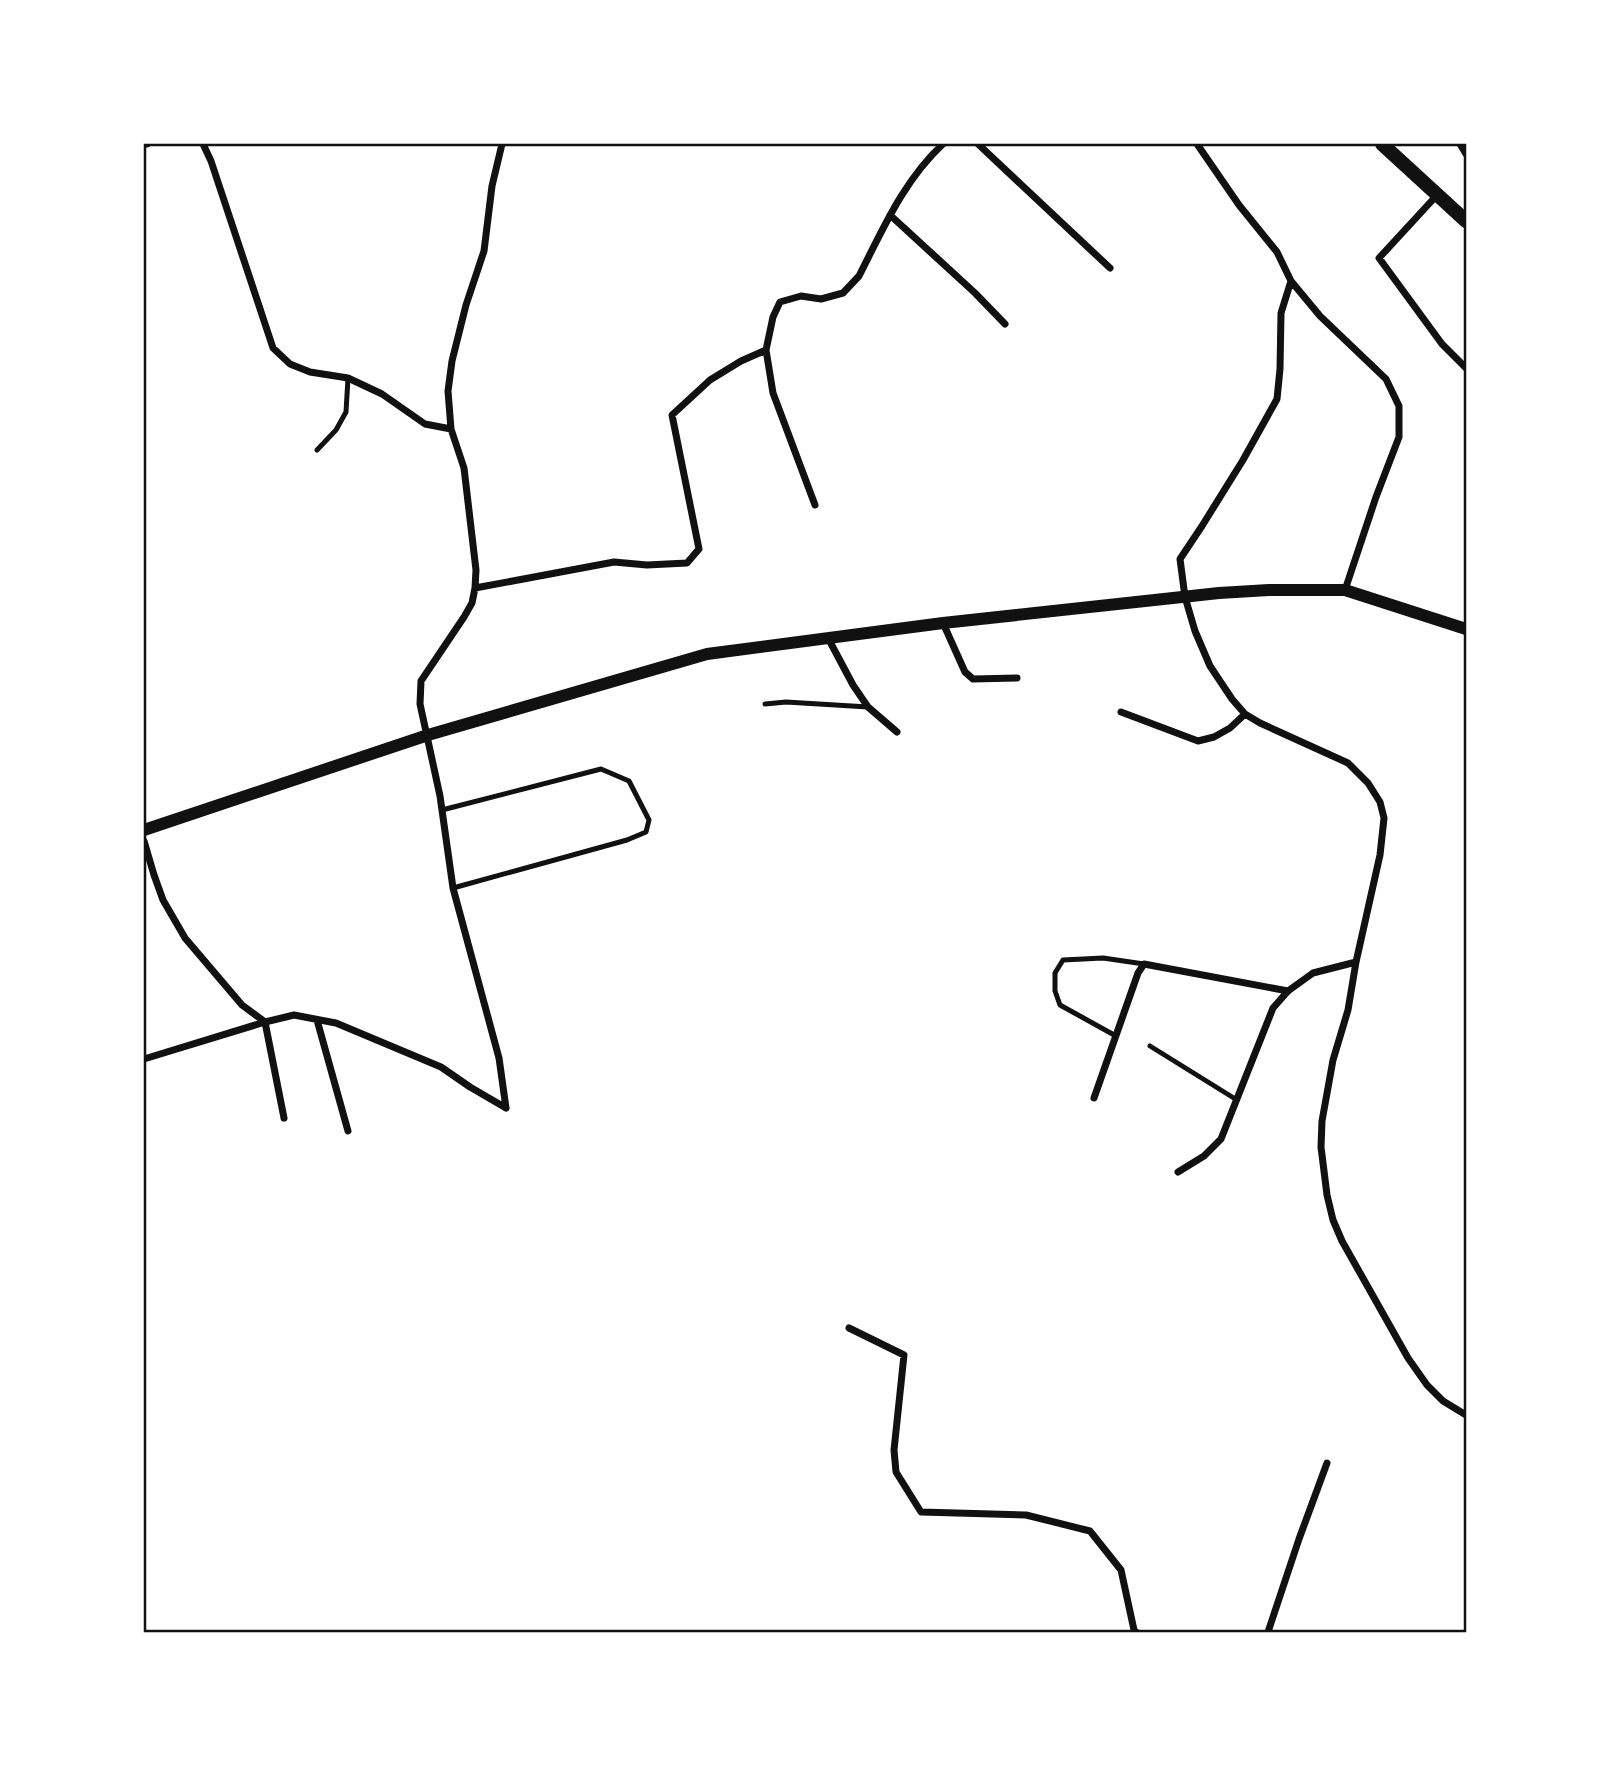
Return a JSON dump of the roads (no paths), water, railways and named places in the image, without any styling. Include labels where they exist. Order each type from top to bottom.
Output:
[{"type":"main road","points":[[1382,144],[1466,221]]},
{"type":"street","points":[[203,144],[273,348],[290,364],[310,372],[348,378],[382,394],[425,424],[451,429]]},
{"type":"street","points":[[144,1059],[294,1015],[336,1023],[441,1067],[506,1108],[499,1058],[453,888],[442,810],[420,704],[421,681],[464,617],[472,603],[475,588],[476,570],[464,468],[451,429],[448,391],[452,360],[466,305],[484,251],[492,186],[502,144]]},
{"type":"street","points":[[814,505],[773,393],[765,350],[773,317],[780,302],[801,296],[821,299],[843,293],[859,276],[899,197],[943,144]]},
{"type":"street","points":[[978,144],[1110,268]]},
{"type":"street","points":[[1460,144],[1466,154]]},
{"type":"street","points":[[1200,146],[1239,205],[1278,252],[1291,281],[1320,316],[1386,379],[1399,406],[1399,436],[1345,590]]},
{"type":"street","points":[[1438,194],[1379,258],[1442,344],[1466,368]]},
{"type":"street","points":[[890,215],[1005,324]]},
{"type":"street","points":[[1291,281],[1281,313],[1277,399],[1243,460],[1180,559],[1185,597],[1195,631],[1210,666],[1245,714],[1348,763],[1368,783],[1380,802],[1384,832],[1348,1010],[1333,1060],[1321,1121],[1321,1147],[1327,1195],[1342,1241],[1408,1358],[1427,1385],[1443,1401],[1466,1415]]},
{"type":"street","points":[[475,588],[614,562],[647,565],[687,563],[699,549],[672,415],[710,380],[765,350]]},
{"type":"street","points":[[144,830],[428,735],[707,654],[943,623],[1269,590],[1345,590],[1466,629]]},
{"type":"street","points":[[943,623],[965,672],[973,679],[1017,678]]},
{"type":"street","points":[[827,637],[868,707],[897,732]]},
{"type":"street","points":[[1121,712],[1198,741],[1214,737],[1230,728],[1245,714]]},
{"type":"street","points":[[144,841],[163,900],[185,938],[242,1005],[265,1023],[284,1118]]},
{"type":"street","points":[[1178,1172],[1204,1156],[1221,1139],[1273,1008],[1288,991],[1313,972],[1356,962]]},
{"type":"street","points":[[1094,1098],[1138,973],[1144,964],[1288,991]]},
{"type":"street","points":[[317,1020],[348,1131]]},
{"type":"street","points":[[849,1328],[904,1355],[894,1450],[896,1472],[921,1512],[1026,1515],[1090,1531],[1121,1570],[1136,1633]]},
{"type":"street","points":[[1268,1633],[1327,1463]]},
{"type":"lane","points":[[317,450],[346,412],[348,378]]},
{"type":"lane","points":[[765,704],[786,702],[868,707]]},
{"type":"lane","points":[[442,810],[601,769],[629,781],[649,820],[646,832],[626,839],[453,888]]},
{"type":"lane","points":[[1116,1036],[1060,1005],[1055,992],[1055,973],[1063,960],[1103,958],[1144,964]]},
{"type":"lane","points":[[1150,1046],[1237,1100]]}]
